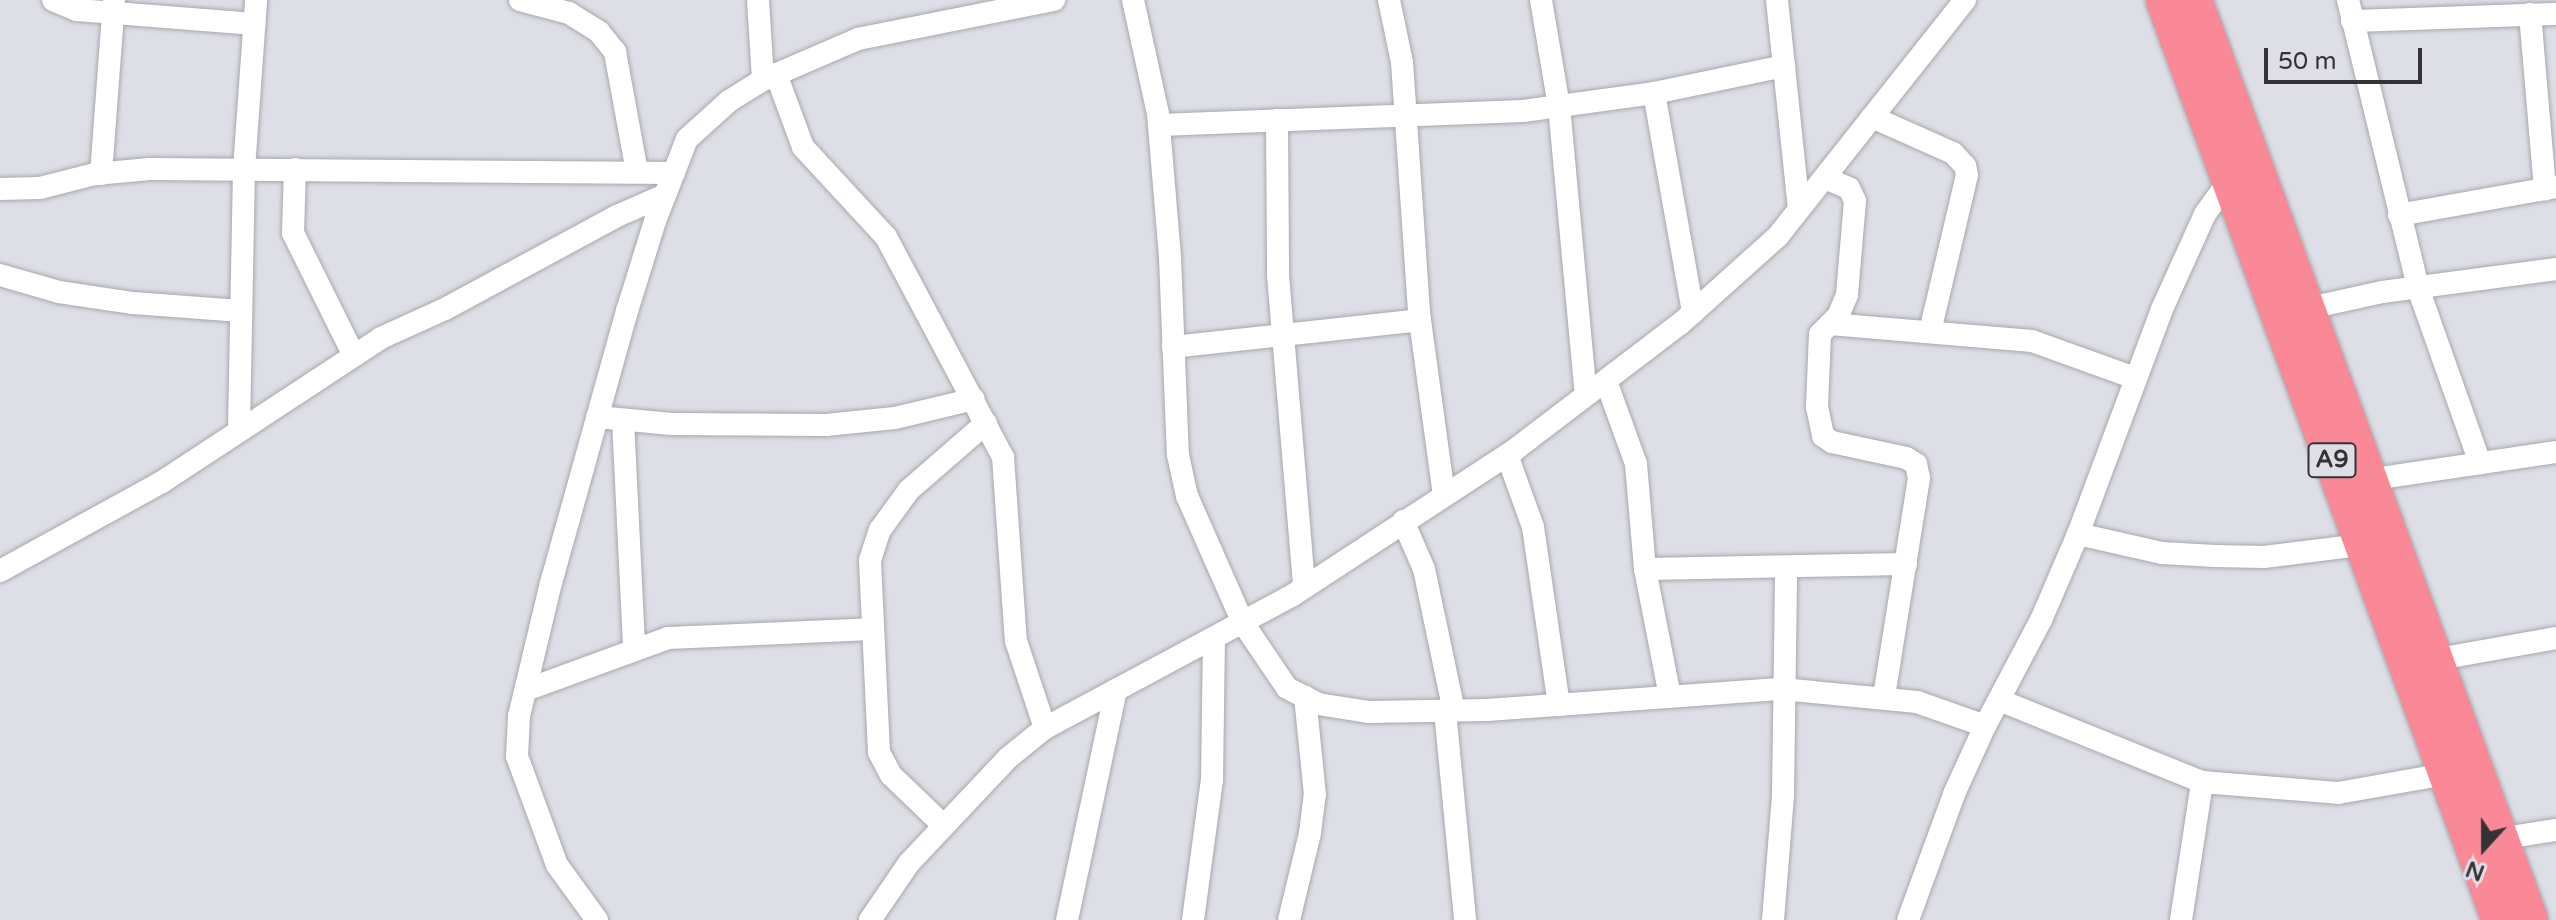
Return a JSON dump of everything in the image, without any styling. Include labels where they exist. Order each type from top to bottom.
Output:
[{"type":"highway","name":"A9","points":[[2165,0],[2361,545],[2501,920]]},
{"type":"highway","name":"A9","points":[[2193,0],[2529,920]]},
{"type":"street","points":[[53,0],[77,10],[113,6],[254,24]]},
{"type":"street","points":[[239,429],[244,169],[256,0]]},
{"type":"street","points":[[520,0],[569,13],[599,32],[615,52],[637,172]]},
{"type":"street","points":[[597,920],[557,865],[517,756],[519,716],[551,583],[627,311],[687,139],[729,101],[770,77],[858,39],[1054,0]]},
{"type":"street","points":[[1133,0],[1159,125],[1178,455],[1187,496],[1243,623],[1287,688],[1318,704],[1369,712],[1559,705],[1782,689],[1917,702],[1985,726]]},
{"type":"street","points":[[1541,0],[1559,106],[1586,395]]},
{"type":"street","points":[[1777,0],[1799,209]]},
{"type":"street","points":[[870,920],[909,863],[943,825],[1008,758],[1045,728],[1243,623],[1304,587],[1507,455],[1693,313],[1778,236],[1965,0]]},
{"type":"street","points":[[1394,1],[1402,62],[1420,320],[1444,495]]},
{"type":"street","points":[[752,3],[770,77],[803,147],[886,237],[1003,457],[1016,641],[1045,728]]},
{"type":"street","points":[[101,174],[113,6]]},
{"type":"street","points":[[2480,463],[2418,288],[2350,11],[2556,14]]},
{"type":"street","points":[[2399,215],[2551,188],[2530,14]]},
{"type":"street","points":[[1159,125],[1559,106],[1654,93],[1784,66]]},
{"type":"street","points":[[1654,93],[1693,313]]},
{"type":"street","points":[[1872,117],[1953,153],[1965,166],[1967,175],[1930,331]]},
{"type":"street","points":[[1277,120],[1278,275],[1304,587]]},
{"type":"street","points":[[0,189],[40,188],[101,174],[150,169],[674,173]]},
{"type":"street","points":[[295,169],[293,233],[354,356]]},
{"type":"street","points":[[1825,178],[1849,188],[1855,201],[1847,295],[1838,316],[1820,334],[1817,407],[1823,436],[1832,442],[1906,458],[1916,464],[1919,478],[1884,697]]},
{"type":"street","points":[[1908,920],[1954,794],[1985,726],[2041,620],[2078,534],[2135,378],[2205,214],[2229,181]]},
{"type":"street","points":[[0,571],[162,482],[354,356],[617,216],[665,195]]},
{"type":"street","points":[[2305,309],[2418,288],[2556,269]]},
{"type":"street","points":[[0,275],[59,292],[133,303],[241,311]]},
{"type":"street","points":[[1173,347],[1420,320]]},
{"type":"street","points":[[1830,324],[2032,341],[2135,378]]},
{"type":"street","points":[[1606,381],[1636,464],[1645,569],[1670,697]]},
{"type":"street","points":[[597,417],[672,424],[826,425],[895,418],[974,399]]},
{"type":"street","points":[[623,420],[634,649]]},
{"type":"street","points":[[943,825],[891,775],[879,752],[870,560],[880,530],[909,490],[986,423]]},
{"type":"street","points":[[2367,480],[2556,452]]},
{"type":"street","points":[[1507,455],[1533,527],[1559,705]]},
{"type":"street","points":[[1403,521],[1424,569],[1449,711],[1465,920]]},
{"type":"street","points":[[2078,534],[2162,553],[2215,556],[2264,557],[2361,545]]},
{"type":"street","points":[[1645,569],[1906,564]]},
{"type":"street","points":[[1773,920],[1783,795],[1786,567]]},
{"type":"street","points":[[526,690],[668,638],[872,629]]},
{"type":"street","points":[[1193,920],[1212,780],[1214,638]]},
{"type":"street","points":[[2433,660],[2556,638]]},
{"type":"street","points":[[1067,920],[1116,690]]},
{"type":"street","points":[[1289,920],[1310,833],[1315,795],[1305,697]]},
{"type":"street","points":[[1999,700],[2202,782],[2338,793],[2446,774]]},
{"type":"street","points":[[2181,920],[2202,782]]},
{"type":"street","points":[[2499,839],[2556,830]]}]
